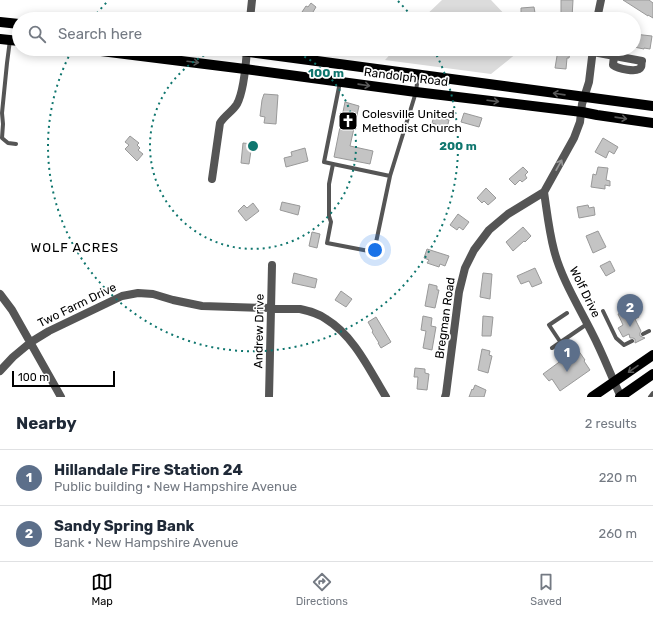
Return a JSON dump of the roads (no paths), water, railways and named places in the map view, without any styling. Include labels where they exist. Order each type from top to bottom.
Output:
[{"type":"main road","points":[[0,22],[12,23]]},
{"type":"main road","name":"Randolph Road","points":[[141,56],[582,112],[653,123]]},
{"type":"main road","name":"Randolph Road","points":[[288,56],[653,106]]},
{"type":"main road","points":[[592,397],[653,355]]},
{"type":"main road","points":[[620,397],[653,374]]},
{"type":"street","points":[[251,12],[252,0]]},
{"type":"street","points":[[598,12],[601,0]]},
{"type":"street","points":[[212,179],[220,123],[237,104],[241,91],[246,56]]},
{"type":"street","name":"Bregman Road","points":[[445,397],[459,292],[465,268],[474,250],[489,230],[508,214],[544,192],[574,138],[580,122],[584,97],[589,82],[592,56]]},
{"type":"street","name":"Wolf Drive","points":[[544,192],[549,229],[554,251],[561,271],[603,355],[620,397]]},
{"type":"street","name":"Andrew Drive","points":[[269,397],[272,265]]},
{"type":"street","name":"Two Farm Drive","points":[[0,371],[13,357],[31,342],[49,331],[122,296],[138,292],[153,294],[202,306],[300,309],[313,312],[326,318],[341,330],[357,348],[386,397]]},
{"type":"street","points":[[0,294],[12,310],[31,342],[61,397]]},
{"type":"lane","points":[[10,40],[6,63],[2,113],[2,138],[8,143],[16,144]]},
{"type":"lane","points":[[333,164],[329,184],[329,216],[331,222],[327,243],[374,252],[390,176],[416,92],[418,75]]},
{"type":"lane","points":[[340,82],[324,162],[390,176]]},
{"type":"lane","points":[[603,311],[616,338],[624,345],[632,340]]},
{"type":"lane","points":[[561,343],[549,325],[567,313]]},
{"type":"lane","points":[[552,348],[588,324]]},
{"type":"lane","points":[[643,334],[649,331]]},
{"type":"lane","points":[[650,397],[653,393]]},
{"type":"place","name":"Colesville United Methodist Church","points":[[348,121]]},
{"type":"place","name":"Sandy Spring Bank","points":[[630,327]]},
{"type":"place","name":"Hillandale Fire Station 24","points":[[567,372]]},
{"type":"district","name":"WOLF ACRES","points":[[75,247]]}]
